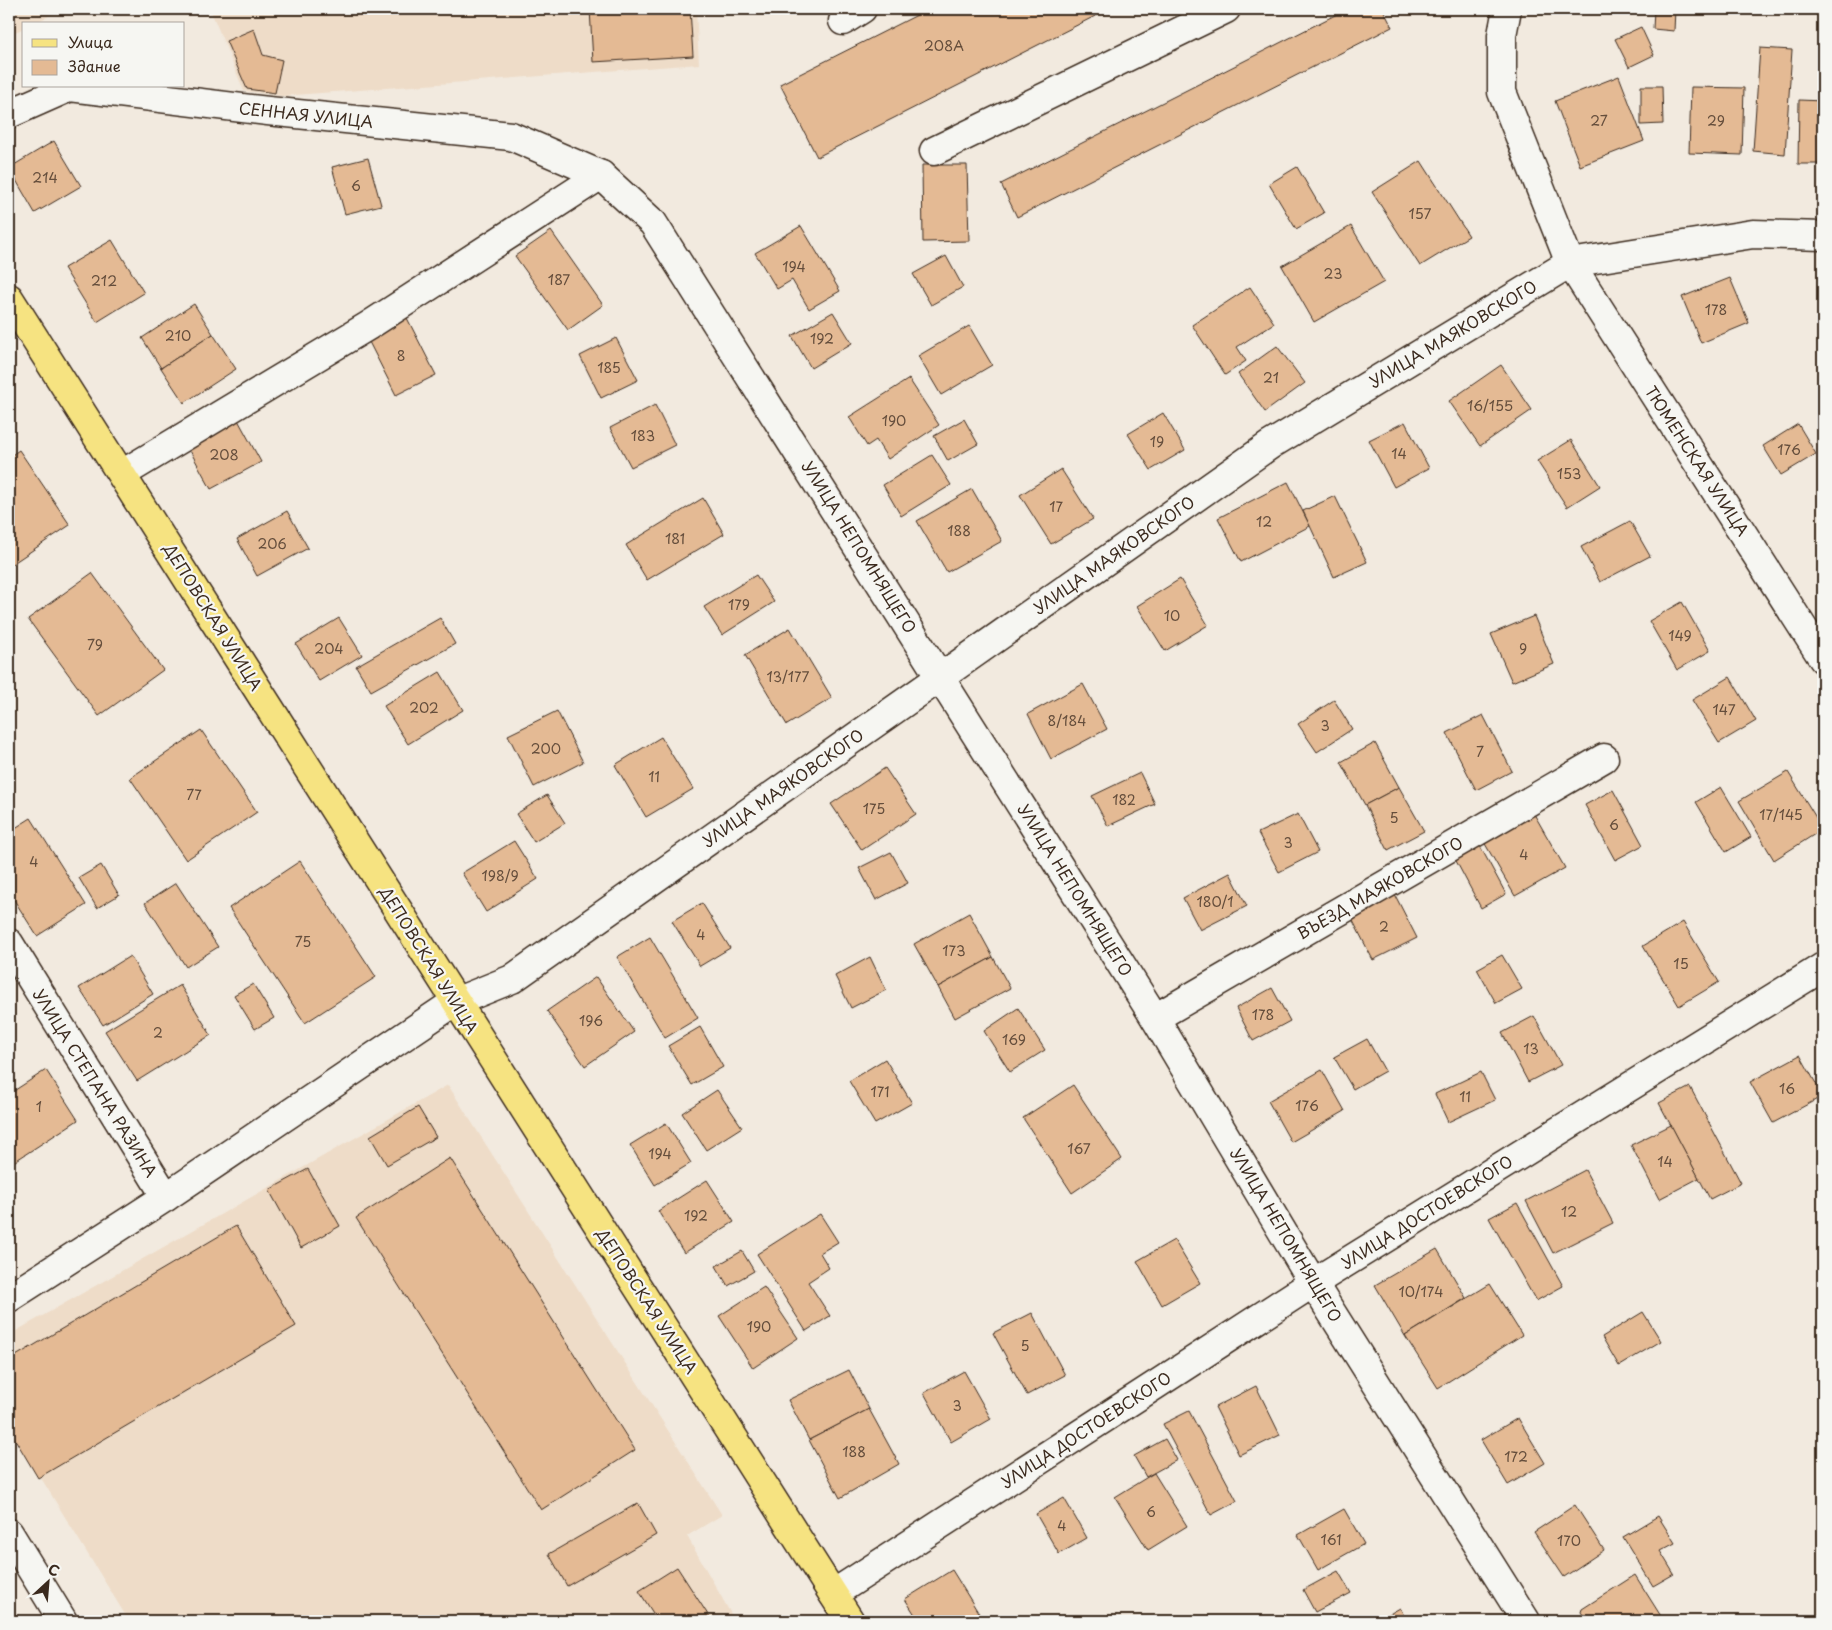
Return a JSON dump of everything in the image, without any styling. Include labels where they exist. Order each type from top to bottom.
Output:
[{"type":"main road","name":"ДЕПОВСКАЯ УЛИЦА","points":[[9,298],[850,1621]]},
{"type":"street","points":[[934,151],[1226,9]]},
{"type":"street","name":"ТЮМЕНСКАЯ УЛИЦА","points":[[1507,9],[1502,34],[1502,92],[1570,263],[1823,660]]},
{"type":"street","name":"СЕННАЯ УЛИЦА","points":[[9,114],[68,88]]},
{"type":"street","name":"СЕННАЯ УЛИЦА","points":[[78,88],[268,111],[511,136],[601,175]]},
{"type":"street","points":[[122,474],[368,326],[601,175]]},
{"type":"street","name":"УЛИЦА НЕПОМНЯЩЕГО","points":[[601,175],[653,223],[1155,1018],[1313,1282],[1526,1621]]},
{"type":"street","name":"УЛИЦА МАЯКОВСКОГО","points":[[9,1298],[166,1197],[455,1002],[512,979],[1270,445],[1570,263],[1752,234],[1823,236]]},
{"type":"street","name":"ВЪЕЗД МАЯКОВСКОГО","points":[[1155,1018],[1604,758]]},
{"type":"street","name":"УЛИЦА СТЕПАНА РАЗИНА","points":[[9,943],[166,1197]]},
{"type":"street","name":"УЛИЦА ДОСТОЕВСКОГО","points":[[833,1594],[1313,1282],[1823,967]]},
{"type":"street","points":[[9,1533],[63,1621]]},
{"type":"shaded area","points":[[9,9],[64,9],[36,22],[22,22],[22,29],[9,35]]},
{"type":"shaded area","points":[[210,9],[696,9],[699,64],[282,96],[244,91]]},
{"type":"shaded area","points":[[448,1085],[722,1515],[687,1536],[735,1621],[129,1621],[9,1426],[9,1335]]},
{"type":"building","points":[[590,9],[690,9],[693,56],[593,62]]},
{"type":"building","points":[[929,9],[1109,9],[817,157],[780,84]]},
{"type":"building","points":[[1347,9],[1383,9],[1392,27],[1017,217],[1001,184]]},
{"type":"building","points":[[1654,9],[1675,9],[1674,31],[1653,29]]},
{"type":"building","points":[[1641,27],[1654,55],[1629,67],[1615,39]]},
{"type":"building","points":[[254,29],[263,55],[282,60],[275,93],[247,89],[226,41]]},
{"type":"building","points":[[1760,48],[1792,50],[1785,154],[1753,151]]},
{"type":"building","points":[[1619,76],[1644,141],[1580,166],[1555,101]]},
{"type":"building","points":[[1641,86],[1662,86],[1663,124],[1641,125]]},
{"type":"building","points":[[1691,87],[1744,88],[1742,155],[1689,153]]},
{"type":"building","points":[[1799,100],[1823,101],[1823,164],[1798,164]]},
{"type":"building","points":[[54,141],[81,186],[35,213],[9,168]]},
{"type":"building","points":[[368,158],[381,205],[345,214],[332,167]]},
{"type":"building","points":[[1421,161],[1469,236],[1420,266],[1372,192]]},
{"type":"building","points":[[922,165],[967,165],[969,241],[923,242]]},
{"type":"building","points":[[1297,167],[1324,213],[1296,229],[1269,184]]},
{"type":"building","points":[[801,226],[840,291],[809,309],[792,280],[777,289],[755,253]]},
{"type":"building","points":[[1351,226],[1384,282],[1314,322],[1282,266]]},
{"type":"building","points":[[551,231],[603,305],[568,330],[515,256]]},
{"type":"building","points":[[112,240],[144,293],[97,322],[64,268]]},
{"type":"building","points":[[946,256],[963,287],[931,305],[913,274]]},
{"type":"building","points":[[1730,278],[1749,323],[1701,343],[1682,297]]},
{"type":"building","points":[[1250,287],[1274,323],[1237,347],[1246,361],[1225,375],[1192,325]]},
{"type":"building","points":[[194,304],[213,334],[161,368],[142,338]]},
{"type":"building","points":[[833,312],[852,343],[811,368],[792,336]]},
{"type":"building","points":[[406,316],[436,375],[396,395],[366,336]]},
{"type":"building","points":[[969,326],[992,365],[941,395],[918,356]]},
{"type":"building","points":[[213,334],[236,369],[184,403],[161,368]]},
{"type":"building","points":[[616,338],[638,380],[601,398],[580,356]]},
{"type":"building","points":[[1277,346],[1305,383],[1265,412],[1238,374]]},
{"type":"building","points":[[1501,365],[1532,410],[1480,446],[1449,401]]},
{"type":"building","points":[[909,379],[939,425],[888,459],[876,440],[867,446],[849,417]]},
{"type":"building","points":[[655,405],[675,445],[631,467],[610,428]]},
{"type":"building","points":[[1163,413],[1185,450],[1151,470],[1128,434]]},
{"type":"building","points":[[964,419],[978,444],[948,461],[934,436]]},
{"type":"building","points":[[238,420],[261,462],[211,489],[188,447]]},
{"type":"building","points":[[1405,422],[1429,468],[1394,487],[1369,440]]},
{"type":"building","points":[[1798,424],[1816,454],[1781,475],[1763,446]]},
{"type":"building","points":[[1571,440],[1600,486],[1567,507],[1537,461]]},
{"type":"building","points":[[19,450],[70,525],[9,566],[9,457]]},
{"type":"building","points":[[932,455],[951,485],[901,516],[883,485]]},
{"type":"building","points":[[1061,469],[1093,519],[1051,544],[1020,495]]},
{"type":"building","points":[[1288,482],[1310,526],[1241,562],[1218,518]]},
{"type":"building","points":[[972,489],[1002,541],[947,572],[917,521]]},
{"type":"building","points":[[1335,496],[1367,562],[1334,577],[1303,511]]},
{"type":"building","points":[[703,498],[724,534],[647,580],[626,545]]},
{"type":"building","points":[[287,511],[308,548],[257,576],[237,539]]},
{"type":"building","points":[[1630,521],[1650,556],[1600,582],[1581,547]]},
{"type":"building","points":[[92,573],[163,670],[99,716],[28,619]]},
{"type":"building","points":[[756,575],[774,602],[722,635],[704,607]]},
{"type":"building","points":[[1180,579],[1208,625],[1165,651],[1137,606]]},
{"type":"building","points":[[1682,602],[1710,651],[1677,670],[1649,621]]},
{"type":"building","points":[[1534,616],[1554,664],[1512,682],[1491,634]]},
{"type":"building","points":[[339,618],[362,655],[319,681],[296,644]]},
{"type":"building","points":[[440,618],[455,644],[371,691],[356,666]]},
{"type":"building","points":[[790,628],[832,698],[787,725],[745,655]]},
{"type":"building","points":[[440,672],[463,710],[408,744],[384,706]]},
{"type":"building","points":[[1730,677],[1756,721],[1719,743],[1692,700]]},
{"type":"building","points":[[1083,684],[1107,729],[1051,759],[1028,714]]},
{"type":"building","points":[[1334,700],[1352,729],[1317,752],[1298,724]]},
{"type":"building","points":[[557,711],[583,762],[534,787],[508,735]]},
{"type":"building","points":[[1483,715],[1512,771],[1476,790],[1447,733]]},
{"type":"building","points":[[201,730],[257,812],[186,860],[130,778]]},
{"type":"building","points":[[661,737],[693,789],[646,817],[615,765]]},
{"type":"building","points":[[1375,743],[1399,787],[1365,805],[1341,762]]},
{"type":"building","points":[[885,768],[916,814],[862,850],[831,804]]},
{"type":"building","points":[[1788,772],[1823,829],[1774,860],[1739,801]]},
{"type":"building","points":[[1140,773],[1155,804],[1108,826],[1092,796]]},
{"type":"building","points":[[1399,787],[1424,831],[1388,850],[1365,805]]},
{"type":"building","points":[[1721,787],[1751,837],[1726,852],[1696,802]]},
{"type":"building","points":[[1613,790],[1643,845],[1615,860],[1585,805]]},
{"type":"building","points":[[547,795],[565,823],[534,842],[516,814]]},
{"type":"building","points":[[1298,814],[1318,852],[1279,872],[1258,833]]},
{"type":"building","points":[[1534,814],[1565,868],[1515,896],[1484,842]]},
{"type":"building","points":[[31,818],[86,905],[37,936],[9,892],[9,832]]},
{"type":"building","points":[[514,841],[538,879],[486,912],[462,873]]},
{"type":"building","points":[[1480,846],[1506,894],[1481,908],[1455,859]]},
{"type":"building","points":[[891,852],[908,883],[876,900],[859,868]]},
{"type":"building","points":[[300,861],[376,977],[305,1023],[229,908]]},
{"type":"building","points":[[101,865],[119,895],[97,908],[79,878]]},
{"type":"building","points":[[1230,873],[1247,906],[1200,930],[1183,898]]},
{"type":"building","points":[[176,883],[218,947],[186,967],[145,903]]},
{"type":"building","points":[[1395,895],[1417,938],[1373,960],[1351,917]]},
{"type":"building","points":[[702,903],[730,948],[700,966],[672,921]]},
{"type":"building","points":[[969,913],[993,957],[938,987],[914,944]]},
{"type":"building","points":[[1683,922],[1719,982],[1679,1006],[1643,946]]},
{"type":"building","points":[[650,937],[698,1018],[665,1038],[617,957]]},
{"type":"building","points":[[1502,955],[1522,989],[1496,1003],[1477,969]]},
{"type":"building","points":[[130,956],[153,994],[103,1025],[79,988]]},
{"type":"building","points":[[870,957],[886,990],[851,1008],[835,976]]},
{"type":"building","points":[[993,957],[1010,988],[955,1018],[938,987]]},
{"type":"building","points":[[596,977],[634,1032],[585,1066],[547,1011]]},
{"type":"building","points":[[253,984],[274,1018],[255,1029],[234,995]]},
{"type":"building","points":[[180,985],[211,1035],[137,1081],[105,1031]]},
{"type":"building","points":[[1272,988],[1290,1021],[1253,1041],[1236,1008]]},
{"type":"building","points":[[1018,1008],[1045,1050],[1010,1072],[984,1031]]},
{"type":"building","points":[[1534,1016],[1561,1065],[1528,1082],[1502,1033]]},
{"type":"building","points":[[700,1027],[723,1067],[692,1085],[668,1046]]},
{"type":"building","points":[[1367,1039],[1385,1071],[1353,1089],[1334,1057]]},
{"type":"building","points":[[1800,1055],[1823,1096],[1773,1123],[1750,1082]]},
{"type":"building","points":[[885,1059],[912,1103],[875,1124],[849,1081]]},
{"type":"building","points":[[46,1070],[78,1120],[9,1165],[9,1094]]},
{"type":"building","points":[[1322,1070],[1345,1111],[1291,1142],[1268,1101]]},
{"type":"building","points":[[1481,1072],[1495,1100],[1448,1122],[1435,1094]]},
{"type":"building","points":[[1073,1085],[1122,1159],[1072,1193],[1023,1118]]},
{"type":"building","points":[[1690,1087],[1741,1183],[1710,1199],[1659,1103]]},
{"type":"building","points":[[717,1090],[742,1127],[706,1150],[682,1113]]},
{"type":"building","points":[[418,1107],[436,1137],[387,1165],[370,1136]]},
{"type":"building","points":[[666,1123],[691,1163],[655,1185],[630,1145]]},
{"type":"building","points":[[1671,1125],[1699,1178],[1659,1199],[1631,1145]]},
{"type":"building","points":[[450,1158],[635,1450],[541,1510],[356,1218]]},
{"type":"building","points":[[308,1169],[340,1226],[301,1248],[269,1190]]},
{"type":"building","points":[[1585,1170],[1613,1223],[1553,1253],[1526,1201]]},
{"type":"building","points":[[707,1180],[734,1222],[684,1253],[658,1211]]},
{"type":"building","points":[[1517,1203],[1563,1286],[1536,1301],[1489,1218]]},
{"type":"building","points":[[820,1214],[838,1242],[820,1253],[829,1268],[808,1282],[830,1316],[806,1331],[757,1254]]},
{"type":"building","points":[[236,1226],[296,1326],[38,1478],[9,1429],[9,1360]]},
{"type":"building","points":[[1174,1240],[1200,1283],[1162,1305],[1137,1261]]},
{"type":"building","points":[[1437,1249],[1466,1298],[1405,1336],[1375,1285]]},
{"type":"building","points":[[742,1251],[754,1271],[728,1286],[716,1266]]},
{"type":"building","points":[[1490,1284],[1522,1335],[1438,1388],[1405,1336]]},
{"type":"building","points":[[764,1287],[798,1338],[753,1368],[719,1316]]},
{"type":"building","points":[[1643,1312],[1661,1341],[1619,1366],[1602,1337]]},
{"type":"building","points":[[1032,1313],[1065,1375],[1027,1395],[993,1333]]},
{"type":"building","points":[[849,1370],[869,1409],[809,1440],[788,1400]]},
{"type":"building","points":[[964,1371],[991,1419],[951,1442],[924,1393]]},
{"type":"building","points":[[1256,1386],[1280,1435],[1239,1455],[1215,1407]]},
{"type":"building","points":[[869,1409],[899,1464],[840,1498],[809,1440]]},
{"type":"building","points":[[1189,1411],[1237,1501],[1211,1515],[1163,1424]]},
{"type":"building","points":[[1518,1418],[1545,1463],[1508,1485],[1481,1440]]},
{"type":"building","points":[[1165,1439],[1177,1460],[1146,1477],[1134,1456]]},
{"type":"building","points":[[1154,1473],[1187,1526],[1148,1550],[1115,1497]]},
{"type":"building","points":[[1064,1498],[1087,1538],[1059,1554],[1036,1514]]},
{"type":"building","points":[[638,1503],[656,1535],[567,1586],[549,1554]]},
{"type":"building","points":[[1575,1505],[1604,1550],[1564,1577],[1534,1532]]},
{"type":"building","points":[[1344,1509],[1364,1544],[1318,1570],[1298,1535]]},
{"type":"building","points":[[1658,1516],[1675,1543],[1660,1551],[1674,1574],[1653,1586],[1623,1537]]},
{"type":"building","points":[[677,1567],[712,1621],[658,1621],[639,1591]]},
{"type":"building","points":[[952,1570],[981,1617],[974,1621],[919,1621],[905,1599]]},
{"type":"building","points":[[1338,1571],[1351,1593],[1315,1612],[1303,1590]]},
{"type":"building","points":[[1635,1575],[1664,1621],[1587,1621],[1581,1612],[1582,1609]]},
{"type":"building","points":[[1400,1608],[1407,1621],[1377,1621]]}]
